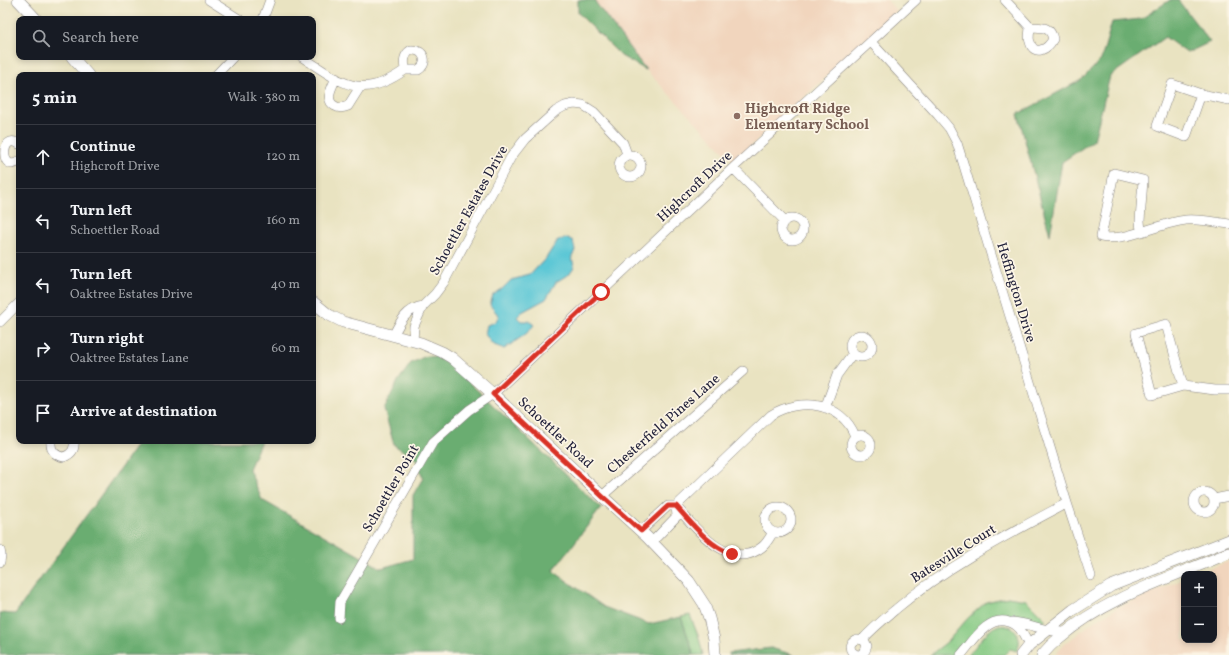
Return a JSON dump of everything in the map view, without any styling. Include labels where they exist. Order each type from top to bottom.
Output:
[{"type":"street","points":[[18,0],[33,16]]},
{"type":"street","points":[[209,0],[234,16]]},
{"type":"street","points":[[264,16],[270,0]]},
{"type":"street","name":"Highcroft Drive","points":[[493,394],[733,168],[916,0]]},
{"type":"street","points":[[1005,0],[1030,27]]},
{"type":"street","name":"Heffington Drive","points":[[871,42],[938,115],[949,128],[957,143],[1067,503],[1091,576]]},
{"type":"street","points":[[75,60],[85,72]]},
{"type":"street","points":[[219,72],[230,60]]},
{"type":"street","points":[[307,60],[347,84],[360,87],[381,84],[405,70]]},
{"type":"street","points":[[336,78],[329,96],[331,102],[337,107],[341,108],[348,106],[360,87]]},
{"type":"street","points":[[1201,94],[1186,136],[1157,126],[1172,84],[1201,94],[1229,100]]},
{"type":"street","name":"Schoettler Estates Drive","points":[[413,341],[414,326],[423,306],[444,282],[511,157],[525,139],[556,111],[565,106],[574,104],[583,105],[594,112],[623,143],[627,154]]},
{"type":"street","points":[[16,143],[12,142],[5,144],[1,154],[3,163],[16,162]]},
{"type":"street","points":[[733,168],[785,221]]},
{"type":"street","points":[[1141,231],[1140,221],[1143,180],[1114,173],[1101,237],[1110,239],[1187,220],[1229,224]]},
{"type":"street","name":"Schoettler Road","points":[[316,304],[329,315],[344,322],[413,341],[442,352],[452,358],[493,394],[641,531],[689,581],[704,604],[712,632],[715,655]]},
{"type":"street","points":[[0,322],[16,306]]},
{"type":"street","name":"Schoettler Estates Drive","points":[[393,336],[401,320],[408,312],[414,308],[423,306]]},
{"type":"street","points":[[1183,386],[1166,324],[1136,333],[1152,395],[1183,386],[1215,390],[1229,390]]},
{"type":"street","points":[[825,408],[837,375],[853,354]]},
{"type":"street","name":"Chesterfield Pines Lane","points":[[602,496],[743,372]]},
{"type":"street","name":"Schoettler Point","points":[[339,618],[340,602],[433,442],[469,410],[493,394]]},
{"type":"street","points":[[641,531],[668,506],[676,506],[772,415],[786,408],[797,405],[810,405],[825,408],[840,414],[852,426],[856,436]]},
{"type":"street","points":[[51,444],[52,451],[55,454],[64,457],[72,452],[74,444]]},
{"type":"street","points":[[1214,499],[1229,496]]},
{"type":"street","name":"Batesville Court","points":[[857,655],[850,649],[850,644],[857,639],[862,640],[877,624],[914,593],[946,571],[998,540],[1067,503]]},
{"type":"street","points":[[676,506],[686,518],[714,545],[723,551],[732,554],[741,555],[756,551],[764,546],[773,532]]},
{"type":"street","points":[[652,542],[677,516],[676,506]]},
{"type":"street","points":[[1021,655],[1029,645],[1073,610],[1111,586],[1229,540]]},
{"type":"street","points":[[0,550],[0,562]]},
{"type":"street","points":[[1042,655],[1058,638],[1088,616],[1121,598],[1229,553]]},
{"type":"street","points":[[961,655],[985,627],[992,622],[1000,620],[1024,623],[1058,632],[1066,632]]},
{"type":"street","points":[[1006,621],[1019,628],[1029,645]]},
{"type":"street","points":[[860,655],[866,648],[866,643],[862,640]]},
{"type":"shaded area","name":"Highcroft Ridge Elementary School","points":[[596,0],[887,0],[897,11],[734,162],[646,70],[596,3]]},
{"type":"shaded area","points":[[1229,561],[1229,655],[1056,655],[1061,647],[1093,622],[1117,608],[1181,580],[1181,643],[1217,643],[1217,571],[1204,571]]},
{"type":"green space","points":[[578,0],[596,0],[596,3],[646,70],[621,56],[578,13]]},
{"type":"green space","points":[[1170,0],[1178,0],[1210,42],[1187,53],[1165,37],[1110,76],[1094,140],[1062,162],[1050,235],[1018,114],[1081,80],[1101,60],[1112,22],[1141,19]]},
{"type":"green space","points":[[426,356],[438,357],[453,367],[601,508],[553,571],[604,607],[649,624],[681,617],[694,655],[0,655],[0,613],[15,614],[138,444],[260,444],[249,469],[262,500],[381,568],[413,559],[413,495],[423,478],[416,459],[394,445],[384,409],[398,381],[411,363]]},
{"type":"green space","points":[[1008,597],[1026,600],[1046,620],[1036,624],[1016,616],[1005,615],[996,617],[981,626],[954,655],[930,655],[947,642],[968,618],[986,602]]},
{"type":"green space","points":[[690,615],[699,638],[703,655],[694,655],[681,617]]},
{"type":"green space","points":[[999,625],[1012,627],[1017,633],[1019,644],[1017,651],[1010,649],[1004,655],[968,655],[990,630]]},
{"type":"green space","points":[[771,648],[794,655],[729,655],[729,653]]},
{"type":"water","points":[[568,238],[573,241],[575,250],[572,257],[574,267],[569,274],[556,282],[546,299],[522,312],[517,317],[521,321],[529,321],[534,325],[526,334],[504,349],[492,344],[485,334],[487,325],[495,322],[499,316],[490,305],[493,295],[511,280],[530,275],[546,258],[558,240]]},
{"type":"place","name":"Highcroft Ridge Elementary School","points":[[737,116]]},
{"type":"route","points":[[601,292],[493,394],[641,531],[668,506],[676,506],[686,518],[714,545],[723,551],[732,554]]}]
